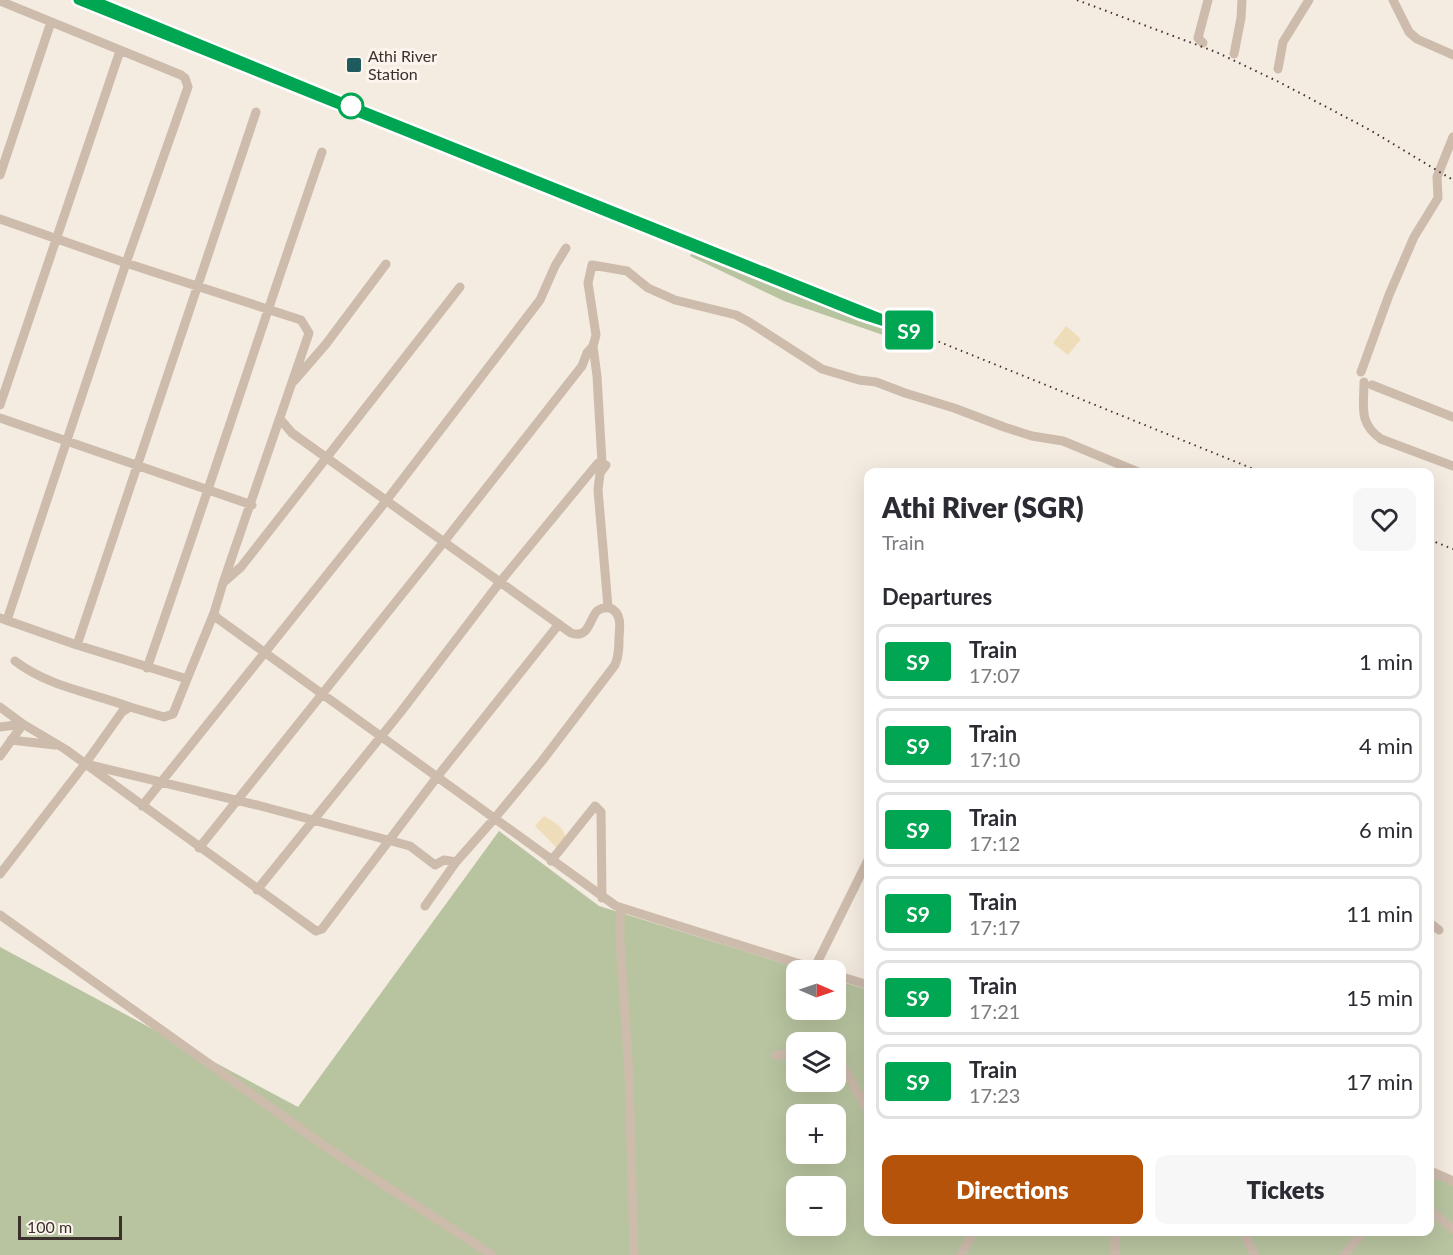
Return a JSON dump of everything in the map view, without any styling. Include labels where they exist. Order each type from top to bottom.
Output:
[{"type":"street","points":[[1203,43],[1197,38],[1208,0]]},
{"type":"street","points":[[1234,54],[1242,0]]},
{"type":"street","points":[[1278,69],[1284,42],[1309,0]]},
{"type":"street","points":[[1393,0],[1409,32],[1417,39],[1453,55]]},
{"type":"street","points":[[0,1],[181,75],[185,78],[188,87],[3,619],[147,668],[187,679]]},
{"type":"street","points":[[0,175],[51,22]]},
{"type":"street","points":[[0,405],[120,51]]},
{"type":"street","points":[[77,645],[256,112]]},
{"type":"street","points":[[1453,137],[1437,177],[1438,198],[1414,237],[1389,294],[1366,380],[1362,409],[1364,420],[1372,432],[1381,439],[1453,466]]},
{"type":"street","points":[[147,668],[322,152]]},
{"type":"street","points":[[0,219],[301,320],[309,333],[214,613],[173,714],[164,717],[130,707],[28,671],[15,661]]},
{"type":"street","points":[[142,806],[386,501],[540,300],[566,248]]},
{"type":"street","points":[[292,383],[326,344],[386,264]]},
{"type":"street","points":[[608,607],[598,490],[600,473],[606,465],[602,463],[593,346],[596,335],[588,283],[592,265],[627,271],[648,288],[675,300],[736,315],[822,369],[859,380],[876,382],[1025,434],[1063,441],[1128,468]]},
{"type":"street","points":[[223,583],[241,567],[460,287]]},
{"type":"street","points":[[199,848],[582,366],[587,353],[593,346]]},
{"type":"street","points":[[1366,380],[1453,417]]},
{"type":"street","points":[[0,418],[252,505]]},
{"type":"street","points":[[280,419],[292,433],[327,459],[571,633],[581,633],[589,628],[597,612],[602,608],[608,607],[616,611],[620,626],[618,658],[615,665],[494,819],[456,862],[425,906]]},
{"type":"street","points":[[257,890],[500,582],[596,465],[602,463]]},
{"type":"street","points":[[214,613],[217,618],[265,654],[603,898],[620,908],[786,960]]},
{"type":"street","points":[[0,707],[85,764],[316,932],[559,624]]},
{"type":"street","points":[[0,874],[122,712],[130,707]]},
{"type":"street","points":[[0,727],[23,724]]},
{"type":"street","points":[[0,756],[23,724]]},
{"type":"street","points":[[11,740],[57,746]]},
{"type":"street","points":[[85,764],[238,800],[410,846],[435,865],[444,860],[456,862]]},
{"type":"street","points":[[551,861],[595,806],[601,812],[603,898]]},
{"type":"street","points":[[822,960],[864,869]]},
{"type":"street","points":[[620,908],[620,942],[629,1073],[634,1255]]},
{"type":"street","points":[[0,915],[326,1147],[492,1255]]},
{"type":"street","points":[[1434,926],[1439,930]]},
{"type":"street","points":[[846,978],[864,984]]},
{"type":"street","points":[[775,1055],[786,1054]]},
{"type":"street","points":[[846,1072],[864,1104]]},
{"type":"street","points":[[1434,1173],[1453,1181]]},
{"type":"street","points":[[1434,1213],[1453,1229]]},
{"type":"street","points":[[961,1255],[971,1236]]},
{"type":"street","points":[[1246,1236],[1254,1255]]},
{"type":"street","points":[[1344,1255],[1360,1236]]},
{"type":"street","points":[[1110,1255],[1115,1250]]},
{"type":"green space","points":[[694,248],[837,310],[927,342],[927,350],[784,301],[690,256]]},
{"type":"green space","points":[[499,831],[599,906],[786,964],[786,1020],[846,1020],[846,983],[864,989],[864,1236],[1434,1236],[1434,1173],[1453,1180],[1453,1255],[0,1255],[0,947],[298,1107]]},
{"type":"sand","points":[[1066,326],[1081,339],[1068,355],[1053,343]]},
{"type":"sand","points":[[544,816],[558,825],[565,835],[566,839],[557,848],[535,826]]},
{"type":"railway","points":[[78,0],[101,9]]},
{"type":"railway","points":[[93,0],[1251,468]]},
{"type":"railway","points":[[1077,0],[1216,52],[1279,82],[1370,130],[1453,180]]},
{"type":"railway","points":[[1434,542],[1453,549]]},
{"type":"train","name":"S9","points":[[78,0],[860,314],[915,332],[93,0]]},
{"type":"place","name":"Athi River Station","points":[[354,65]]}]
